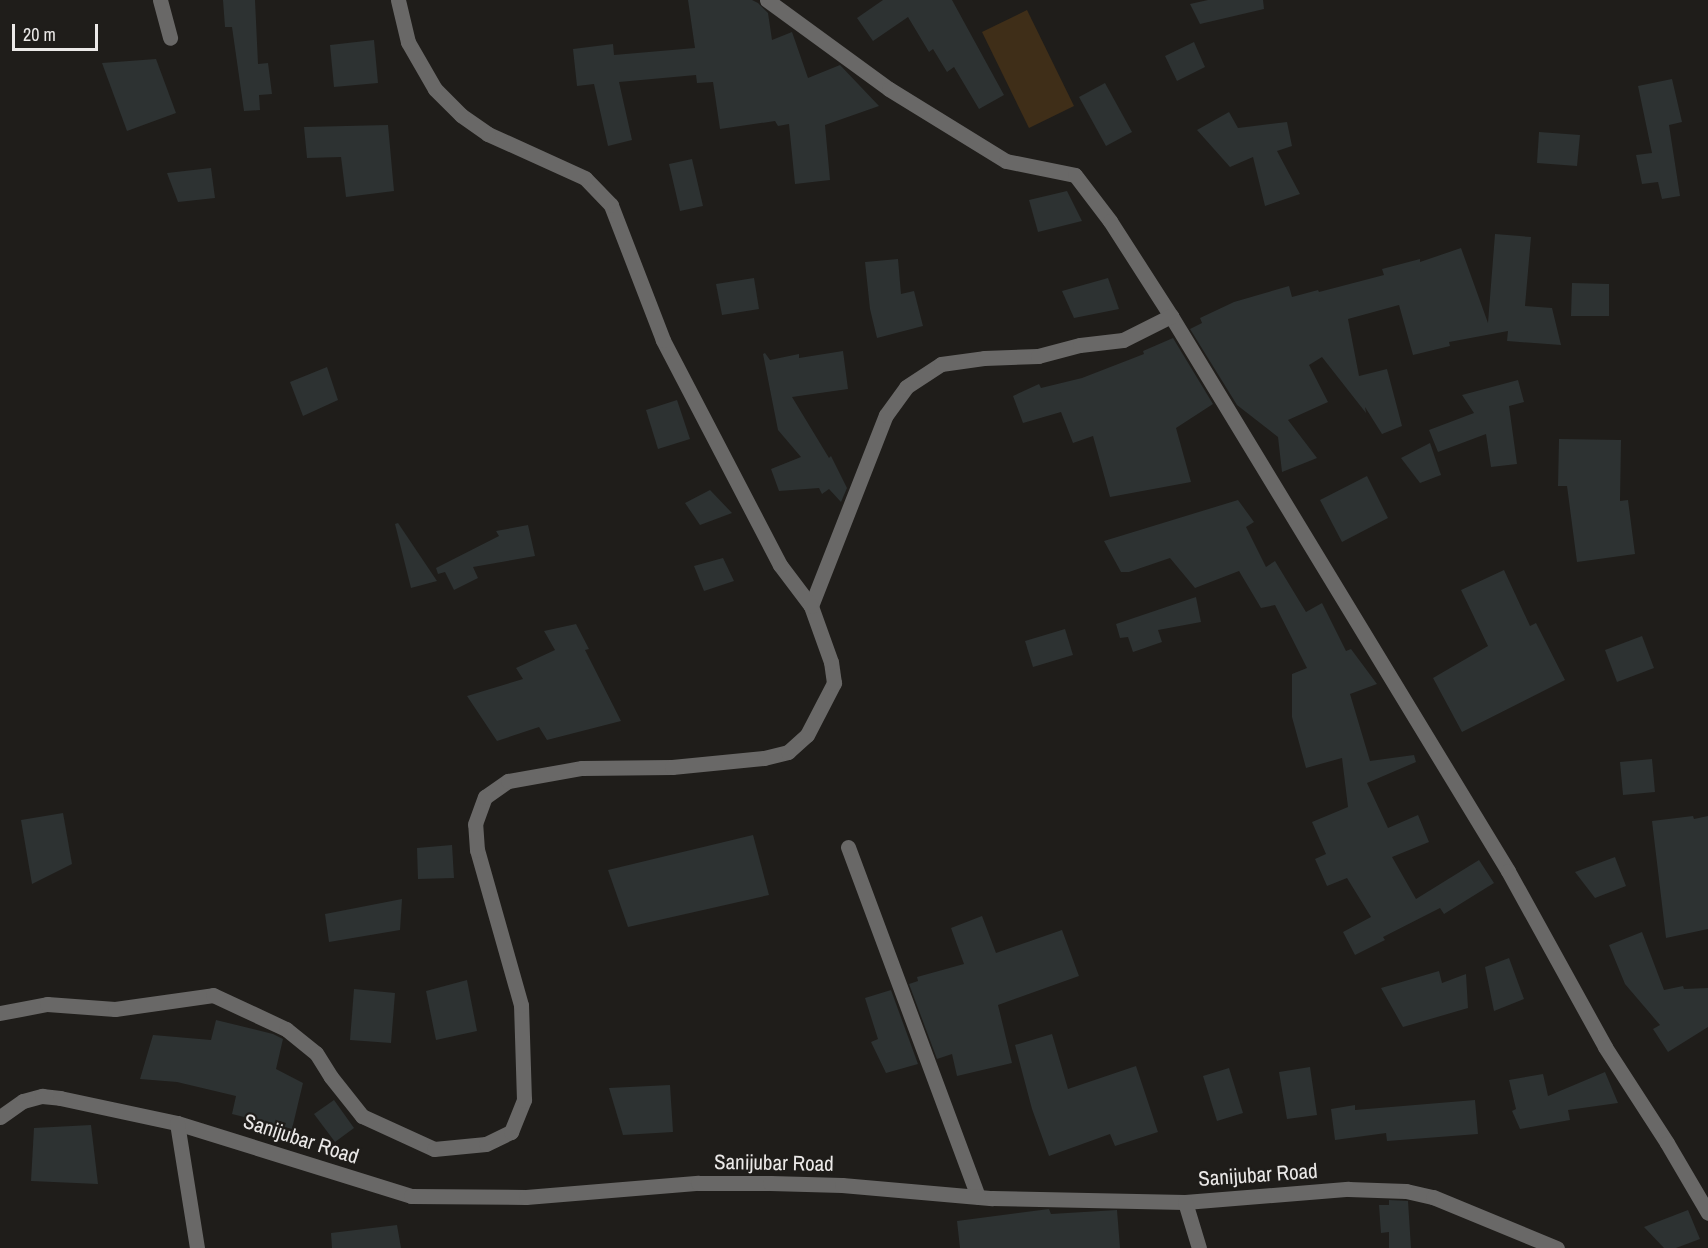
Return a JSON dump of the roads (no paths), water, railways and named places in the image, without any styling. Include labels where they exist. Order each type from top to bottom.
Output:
[{"type":"street","points":[[160,0],[170,38]]},
{"type":"street","points":[[0,1013],[47,1004],[115,1009],[213,995],[286,1029],[316,1053],[331,1077],[362,1116],[434,1149],[486,1144],[511,1132],[524,1100],[521,1005],[477,850],[475,824],[485,797],[507,781],[582,768],[672,767],[764,758],[788,752],[807,735],[834,683],[831,662],[811,606],[780,565],[663,340],[611,205],[585,178],[488,134],[461,115],[435,89],[408,42],[398,0]]},
{"type":"street","points":[[767,0],[889,89],[1006,161],[1075,175],[1110,221],[1170,316],[1508,871],[1605,1047],[1667,1143],[1708,1213]]},
{"type":"street","points":[[811,606],[886,415],[906,387],[941,364],[984,358],[1038,356],[1080,345],[1123,340],[1170,316]]},
{"type":"street","points":[[848,847],[978,1197]]},
{"type":"street","name":"Sanijubar Road","points":[[0,1117],[23,1101],[42,1096],[177,1123],[411,1196],[526,1197],[698,1184],[770,1183],[842,1185],[978,1197],[1185,1202],[1348,1189],[1406,1191],[1433,1197],[1557,1248]]},
{"type":"street","points":[[177,1123],[197,1248]]},
{"type":"street","points":[[1185,1202],[1199,1248]]}]
